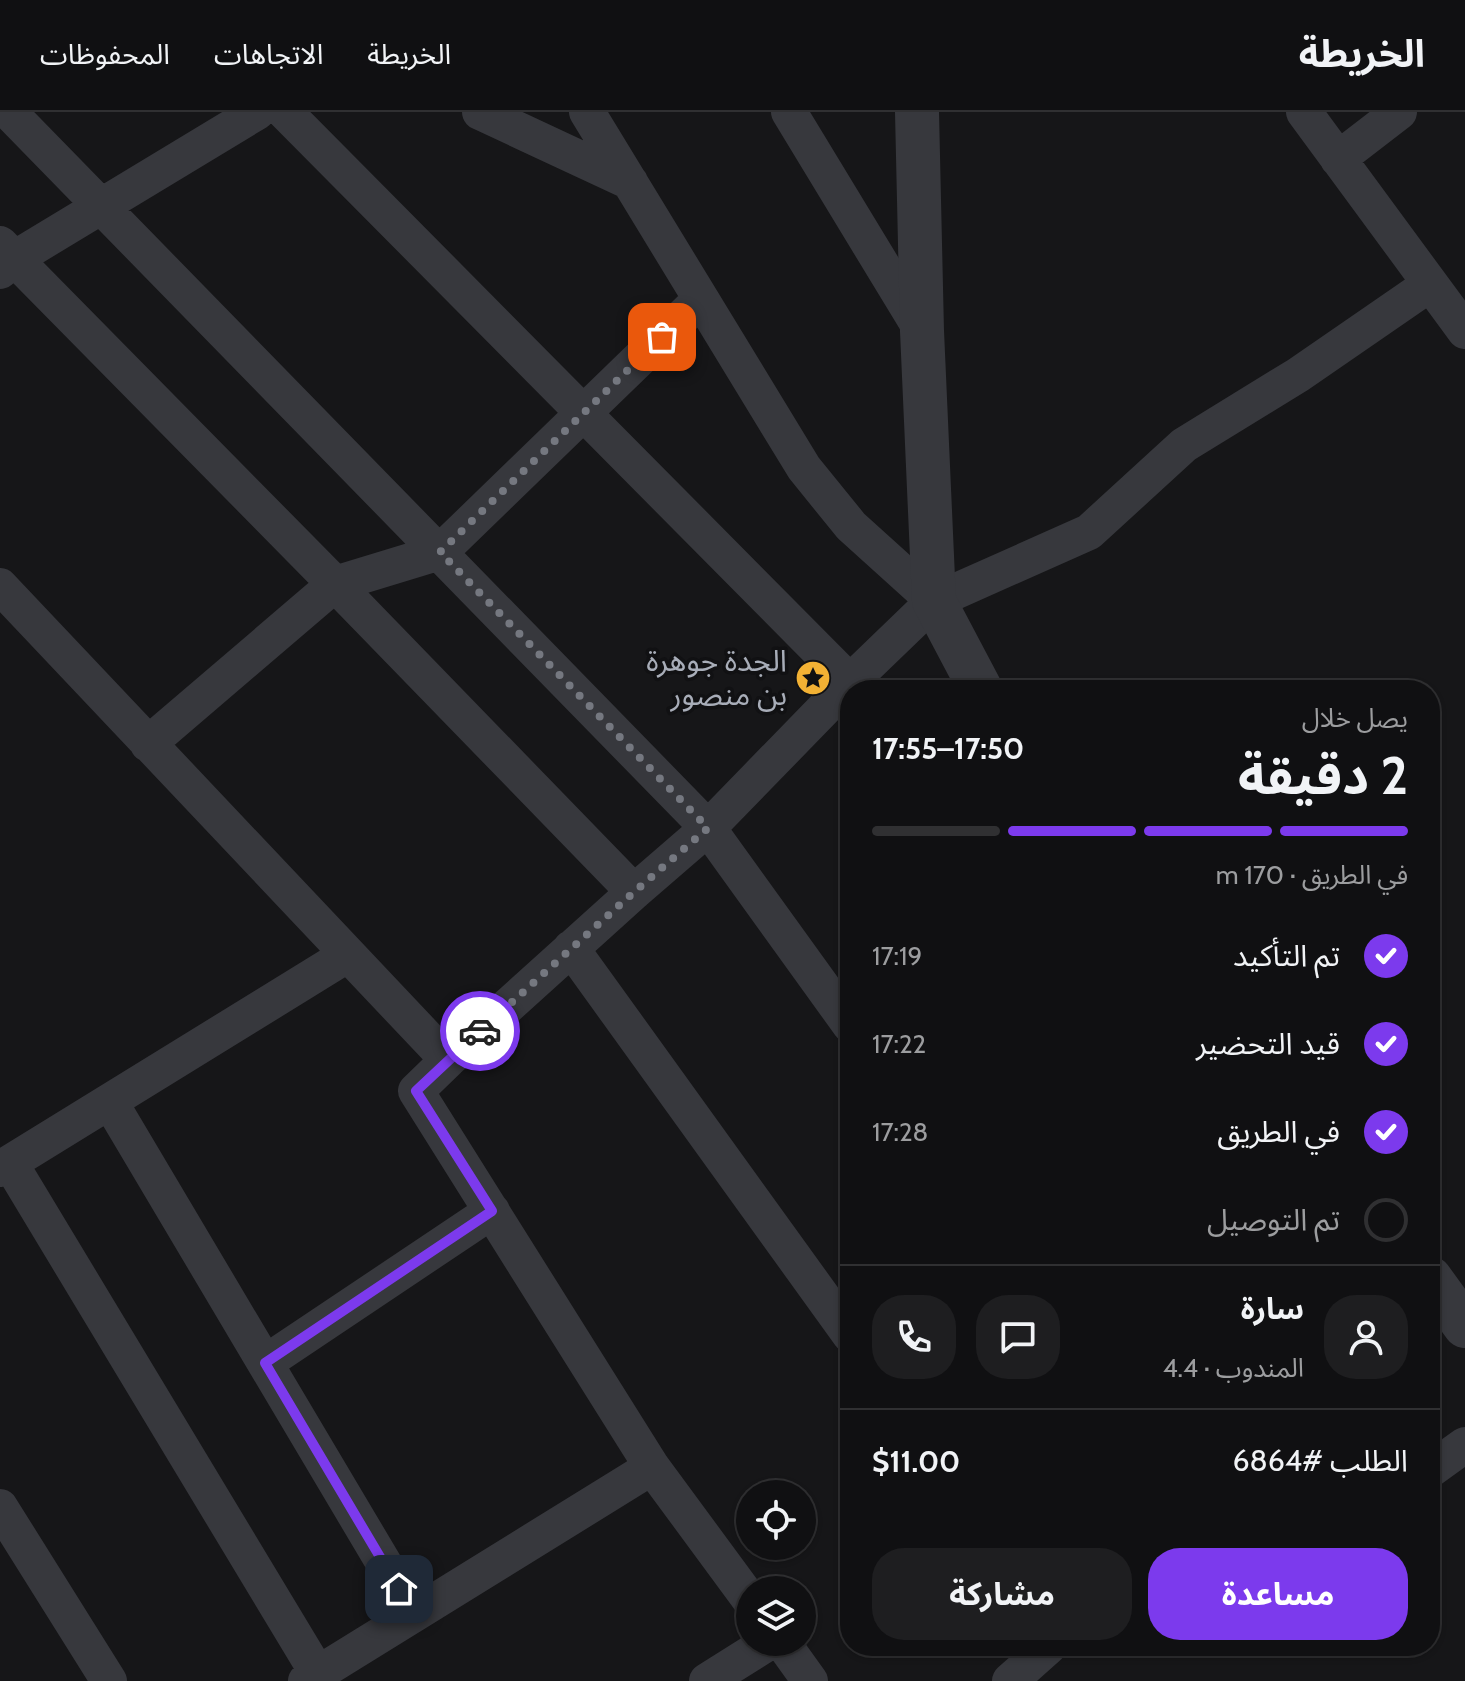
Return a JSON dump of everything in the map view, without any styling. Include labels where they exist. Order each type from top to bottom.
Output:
[{"type":"street","points":[[9,112],[708,828],[840,1011]]},
{"type":"street","points":[[257,112],[101,206],[5,258],[335,584],[634,892]]},
{"type":"street","points":[[285,112],[848,680]]},
{"type":"street","points":[[480,112],[630,182]]},
{"type":"street","points":[[587,112],[804,468],[851,526],[934,601],[976,680]]},
{"type":"street","points":[[789,112],[922,331]]},
{"type":"street","points":[[917,112],[922,331],[934,601]]},
{"type":"street","points":[[852,680],[934,601],[1089,532],[1184,445],[1298,375],[1451,303],[1304,112]]},
{"type":"street","points":[[1338,159],[1399,112]]},
{"type":"street","points":[[148,744],[335,584],[440,552],[701,299]]},
{"type":"street","points":[[0,586],[448,1060]]},
{"type":"street","points":[[736,1581],[652,1467],[416,1091],[571,948],[708,828],[840,692]]},
{"type":"street","points":[[571,948],[840,1321]]},
{"type":"street","points":[[347,955],[5,1166],[312,1677],[652,1467]]},
{"type":"street","points":[[110,1102],[414,1614]]},
{"type":"street","points":[[265,1363],[492,1211]]},
{"type":"street","points":[[1440,1292],[1465,1326]]},
{"type":"street","points":[[1440,1463],[1465,1445]]},
{"type":"street","points":[[0,1507],[109,1681]]},
{"type":"street","points":[[707,1681],[747,1656]]},
{"type":"street","points":[[792,1656],[810,1681]]},
{"type":"street","points":[[1010,1681],[1038,1656]]},
{"type":"way so far","points":[[480,1031],[708,828],[440,552],[662,337]]},
{"type":"place","name":"الجدة جوهرة بن منصور","points":[[813,678]]},
{"type":"route","points":[[399,1589],[265,1363],[492,1211],[416,1091],[480,1031]]}]
